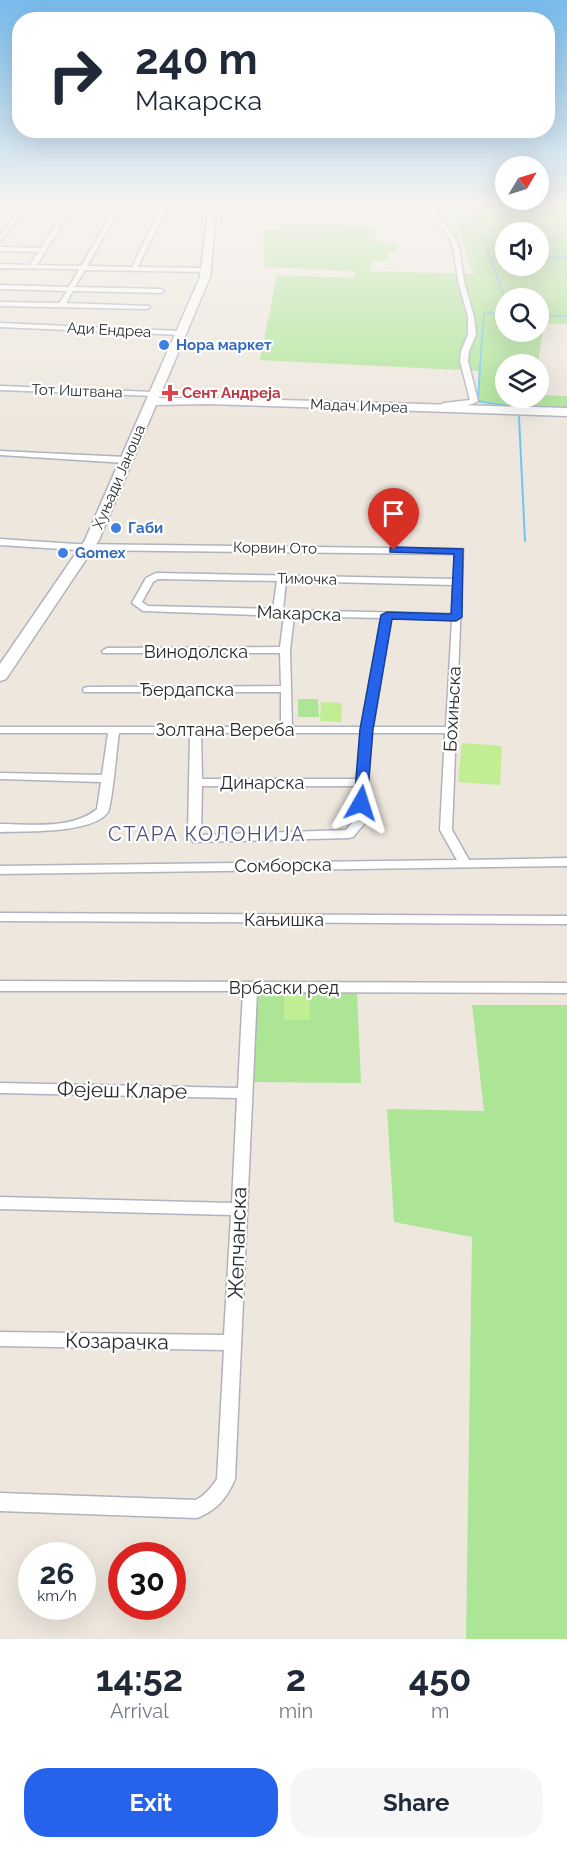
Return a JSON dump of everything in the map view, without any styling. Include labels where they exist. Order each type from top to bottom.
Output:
[{"type":"street","points":[[61,306],[76,279]]},
{"type":"street","name":"Хуњади Јаноша","points":[[0,676],[90,546],[203,279]]},
{"type":"street","points":[[425,408],[474,401],[464,361],[465,351],[472,335],[471,317],[461,279]]},
{"type":"street","points":[[0,286],[161,291]]},
{"type":"street","points":[[0,304],[147,308]]},
{"type":"street","name":"Ади Ендреа","points":[[0,325],[181,333]]},
{"type":"street","name":"Тот Иштвана","points":[[0,388],[152,398]]},
{"type":"street","name":"Мадач Имреа","points":[[152,398],[567,412]]},
{"type":"street","points":[[0,453],[126,460]]},
{"type":"street","name":"Корвин Ото","points":[[0,542],[90,546],[460,551]]},
{"type":"street","name":"Бохињска","points":[[460,551],[446,830],[465,863]]},
{"type":"street","name":"Тимочка","points":[[143,608],[137,602],[149,580],[156,576],[458,582]]},
{"type":"street","points":[[282,579],[287,729]]},
{"type":"street","name":"Макарска","points":[[143,608],[456,617]]},
{"type":"street","points":[[195,730],[194,834],[197,839],[350,834],[358,824],[367,729],[387,615]]},
{"type":"street","name":"Винодолска","points":[[107,651],[285,650]]},
{"type":"street","name":"Ђердапска","points":[[88,690],[286,689]]},
{"type":"street","name":"Золтана Вереба","points":[[0,730],[450,730]]},
{"type":"street","points":[[0,828],[74,824],[98,816],[103,810],[114,730]]},
{"type":"street","points":[[2,776],[107,778]]},
{"type":"street","name":"Динарска","points":[[196,783],[363,782]]},
{"type":"street","name":"Сомборска","points":[[0,870],[567,862]]},
{"type":"street","name":"Кањишка","points":[[0,917],[567,920]]},
{"type":"street","name":"Врбаски ред","points":[[0,986],[567,988]]},
{"type":"street","name":"Жепчанска","points":[[0,1502],[197,1509],[216,1497],[226,1479],[243,1093],[250,987]]},
{"type":"street","name":"Фејеш Кларе","points":[[0,1088],[243,1093]]},
{"type":"street","points":[[0,1203],[239,1209]]},
{"type":"street","name":"Козарачка","points":[[0,1339],[233,1343]]},
{"type":"green space","points":[[276,279],[567,279],[567,324],[549,323],[549,288],[495,288],[495,342],[541,342],[539,354],[495,354],[495,404],[478,403],[480,371],[260,360]]},
{"type":"green space","points":[[549,395],[567,396],[567,409],[549,408]]},
{"type":"green space","points":[[298,699],[318,699],[319,717],[298,717]]},
{"type":"green space","points":[[321,702],[342,703],[341,722],[320,721]]},
{"type":"green space","points":[[462,743],[502,746],[500,785],[458,782]]},
{"type":"green space","points":[[251,990],[357,991],[361,1083],[248,1082]]},
{"type":"green space","points":[[284,995],[309,995],[310,1020],[284,1020]]},
{"type":"green space","points":[[472,1005],[567,1005],[567,1639],[466,1639],[472,1237],[394,1222],[387,1109],[484,1111]]},
{"type":"waterway","points":[[497,279],[501,288]]},
{"type":"waterway","points":[[480,366],[484,313],[495,313]]},
{"type":"waterway","points":[[549,315],[567,316]]},
{"type":"waterway","points":[[480,365],[478,401],[495,404]]},
{"type":"waterway","points":[[519,417],[525,541]]},
{"type":"place","name":"Нора маркет","points":[[164,345]]},
{"type":"place","name":"Сент Андреја","points":[[170,393]]},
{"type":"place","name":"Габи","points":[[116,528]]},
{"type":"place","name":"Gomex","points":[[63,553]]},
{"type":"district","name":"СТАРА КОЛОНИЈА","points":[[207,834]]},
{"type":"route","points":[[361,803],[367,729],[387,615],[456,617],[460,551],[394,550]]}]
